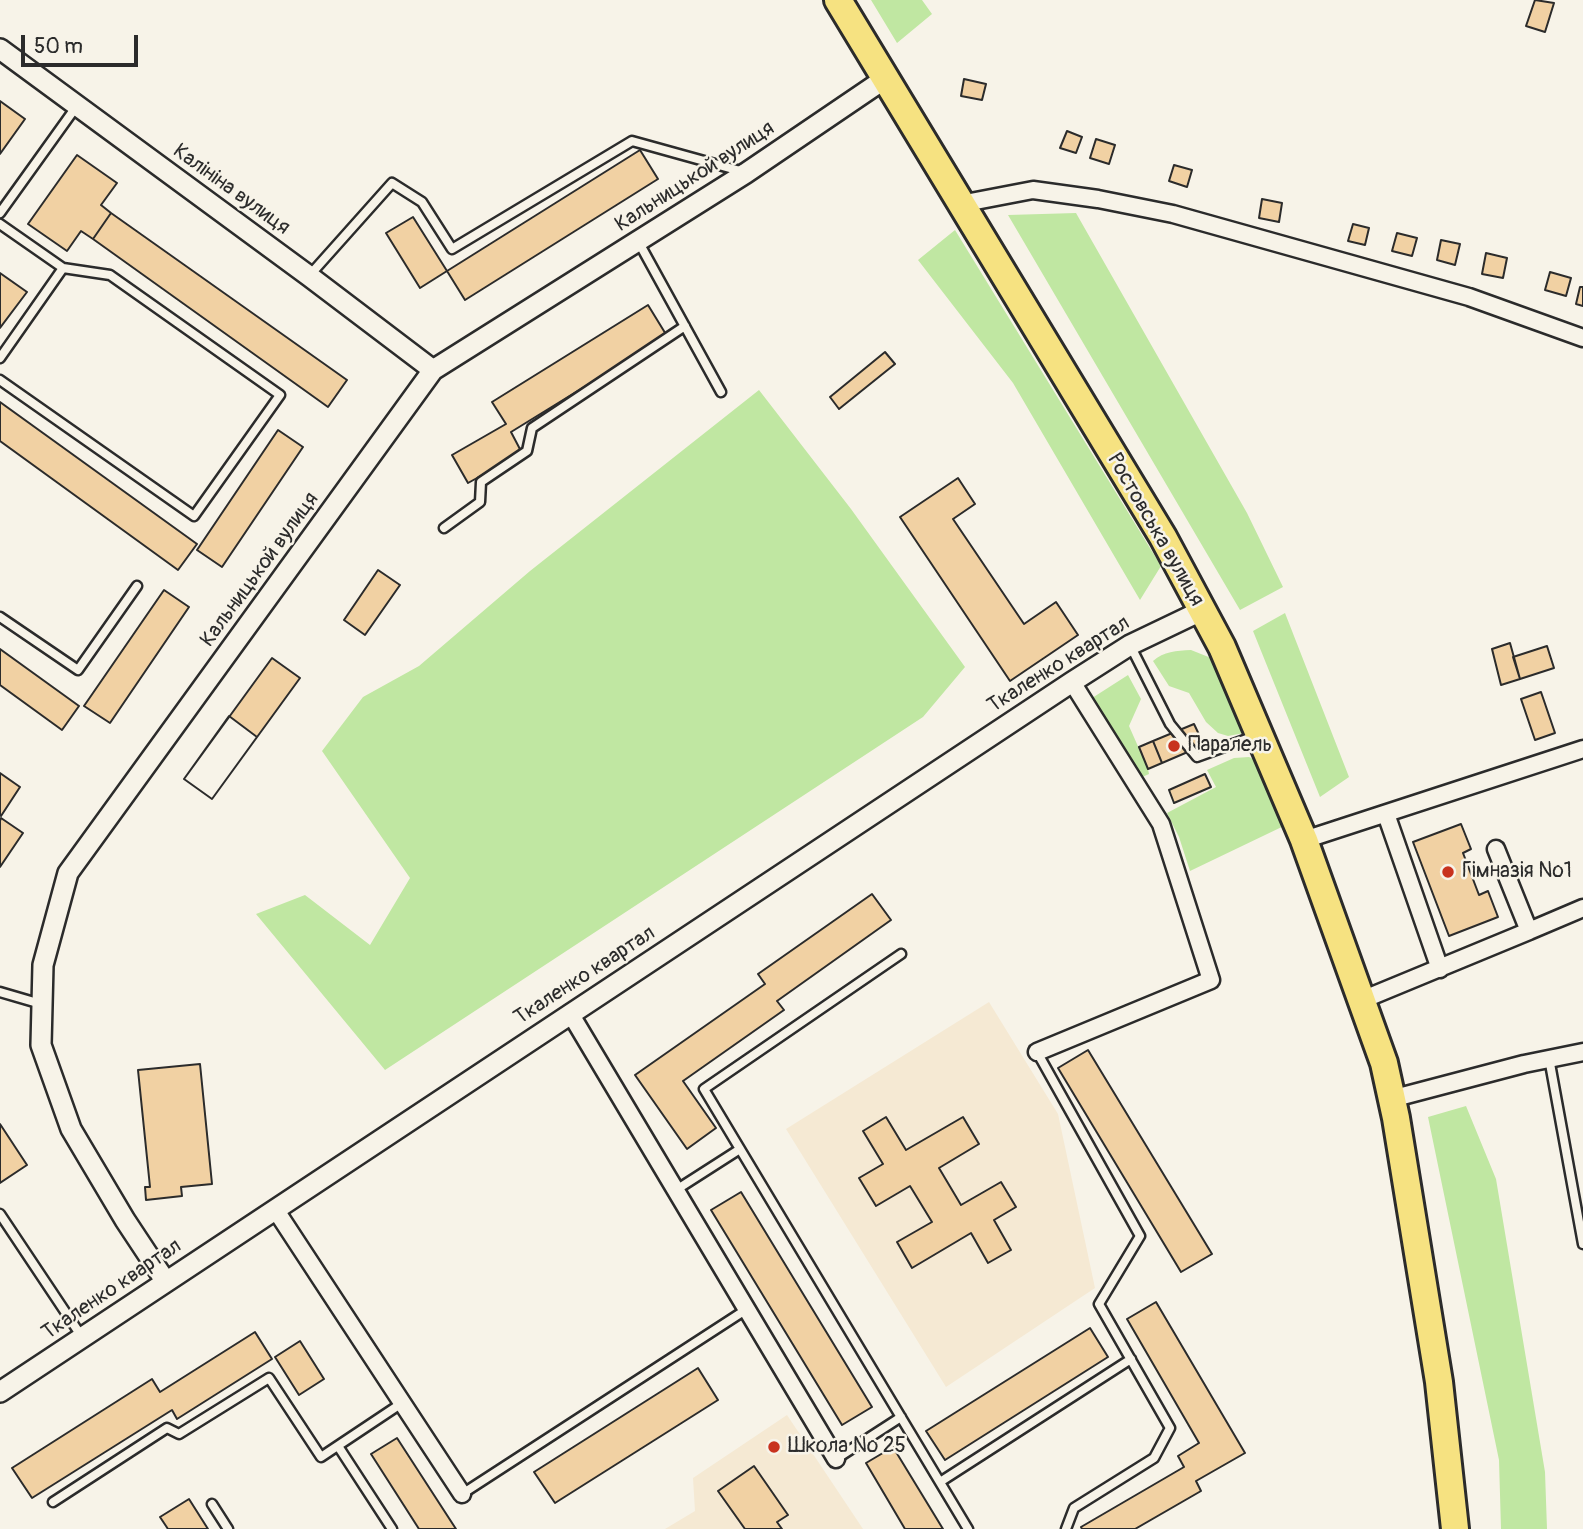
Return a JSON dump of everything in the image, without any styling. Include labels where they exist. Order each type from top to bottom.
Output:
[{"type":"highway","name":"Ростовська вулиця","points":[[838,0],[1163,537],[1222,647],[1304,840],[1384,1063],[1439,1382],[1455,1529]]},
{"type":"street","name":"Калініна вулиця","points":[[0,49],[433,370]]},
{"type":"street","name":"Кальницькой вулиця","points":[[166,1282],[125,1220],[71,1129],[41,1045],[43,965],[68,873],[433,370],[747,173],[886,78]]},
{"type":"street","points":[[960,204],[1033,190],[1098,199],[1173,214],[1469,297],[1583,338]]},
{"type":"street","name":"Ткаленко квартал","points":[[0,1392],[1072,682],[1130,645],[1202,611]]},
{"type":"street","points":[[1037,1052],[1211,980],[1161,824],[1072,682]]},
{"type":"street","points":[[1304,840],[1583,749]]},
{"type":"street","points":[[1386,814],[1440,968]]},
{"type":"street","points":[[1496,849],[1529,930]]},
{"type":"street","points":[[1362,1000],[1583,908]]},
{"type":"street","points":[[570,1013],[836,1459]]},
{"type":"street","points":[[1391,1100],[1549,1058],[1583,1052]]},
{"type":"street","points":[[275,1209],[462,1494]]},
{"type":"lane","points":[[0,213],[77,106]]},
{"type":"lane","points":[[309,276],[392,183],[422,202],[452,249],[632,141],[747,173]]},
{"type":"lane","points":[[0,224],[64,268],[110,275],[280,395],[194,516],[0,380]]},
{"type":"lane","points":[[638,241],[721,392]]},
{"type":"lane","points":[[0,358],[64,268]]},
{"type":"lane","points":[[444,528],[480,502],[481,482],[527,452],[532,428],[685,327]]},
{"type":"lane","points":[[0,617],[78,670],[137,586]]},
{"type":"lane","points":[[1130,645],[1170,724],[1197,757],[1261,734]]},
{"type":"lane","points":[[901,954],[704,1089],[968,1529]]},
{"type":"lane","points":[[0,992],[42,1004]]},
{"type":"lane","points":[[1037,1052],[1140,1237],[1099,1304],[1170,1428],[1154,1458],[1074,1508],[1066,1529]]},
{"type":"lane","points":[[1549,1058],[1583,1244]]},
{"type":"lane","points":[[676,1190],[740,1149]]},
{"type":"lane","points":[[0,1214],[82,1337]]},
{"type":"lane","points":[[462,1494],[747,1309]]},
{"type":"lane","points":[[940,1482],[1131,1359]]},
{"type":"lane","points":[[53,1502],[167,1429],[179,1434],[270,1378],[321,1457],[402,1403]]},
{"type":"lane","points":[[836,1459],[901,1418]]},
{"type":"lane","points":[[338,1446],[392,1529]]},
{"type":"lane","points":[[212,1504],[228,1529]]},
{"type":"shaded area","points":[[989,1002],[1058,1114],[1095,1288],[946,1387],[786,1129]]},
{"type":"shaded area","name":"Школа № 25","points":[[787,1415],[863,1529],[665,1529],[695,1511],[693,1478]]},
{"type":"green space","points":[[871,0],[922,0],[932,14],[897,43]]},
{"type":"green space","points":[[1076,213],[1247,513],[1283,587],[1240,610],[1008,215]]},
{"type":"green space","points":[[955,230],[1161,566],[1140,600],[1013,383],[918,260]]},
{"type":"green space","points":[[759,390],[851,509],[965,667],[923,717],[385,1070],[256,914],[305,895],[370,945],[410,878],[322,751],[363,697],[419,666],[530,571]]},
{"type":"green space","points":[[1285,613],[1349,777],[1320,797],[1253,631]]},
{"type":"green space","points":[[1191,650],[1211,658],[1243,720],[1244,733],[1228,736],[1218,733],[1206,722],[1189,693],[1169,686],[1153,661],[1166,653]]},
{"type":"green space","points":[[1128,675],[1141,699],[1129,726],[1148,769],[1149,774],[1140,778],[1089,700]]},
{"type":"green space","points":[[1249,757],[1259,762],[1288,824],[1190,871],[1179,837],[1167,813],[1216,787],[1207,770],[1234,758]]},
{"type":"green space","points":[[1466,1106],[1496,1179],[1545,1472],[1547,1529],[1501,1529],[1499,1460],[1428,1117]]},
{"type":"building","points":[[1535,0],[1554,3],[1545,32],[1526,26]]},
{"type":"building","points":[[964,79],[986,84],[982,100],[961,96]]},
{"type":"building","points":[[0,101],[25,119],[0,154]]},
{"type":"building","points":[[1067,131],[1082,137],[1076,153],[1060,148]]},
{"type":"building","points":[[1096,139],[1115,145],[1109,164],[1090,158]]},
{"type":"building","points":[[640,150],[658,179],[465,300],[447,271]]},
{"type":"building","points":[[77,155],[117,183],[101,205],[111,213],[93,239],[81,231],[67,251],[28,224]]},
{"type":"building","points":[[1174,165],[1192,170],[1187,187],[1169,181]]},
{"type":"building","points":[[1262,199],[1282,203],[1279,222],[1259,218]]},
{"type":"building","points":[[111,213],[347,380],[328,407],[93,239]]},
{"type":"building","points":[[413,217],[447,271],[420,288],[386,233]]},
{"type":"building","points":[[1353,224],[1369,228],[1365,245],[1348,241]]},
{"type":"building","points":[[1397,233],[1417,238],[1412,256],[1392,251]]},
{"type":"building","points":[[1441,240],[1460,244],[1455,265],[1437,260]]},
{"type":"building","points":[[1486,253],[1507,258],[1503,278],[1482,274]]},
{"type":"building","points":[[1550,272],[1571,278],[1566,296],[1545,290]]},
{"type":"building","points":[[0,273],[27,292],[0,328]]},
{"type":"building","points":[[1580,287],[1583,287],[1583,306],[1576,304]]},
{"type":"building","points":[[648,305],[667,336],[511,432],[522,453],[468,483],[452,455],[506,424],[492,402]]},
{"type":"building","points":[[885,352],[895,364],[839,409],[830,397]]},
{"type":"building","points":[[0,402],[197,544],[178,570],[0,441]]},
{"type":"building","points":[[278,430],[303,447],[222,567],[197,550]]},
{"type":"building","points":[[958,478],[975,504],[953,519],[1024,624],[1056,602],[1078,635],[1010,681],[900,517]]},
{"type":"building","points":[[378,570],[400,585],[365,635],[344,620]]},
{"type":"building","points":[[164,590],[189,607],[110,723],[84,706]]},
{"type":"building","points":[[1510,643],[1520,679],[1501,685],[1492,649]]},
{"type":"building","points":[[1547,646],[1554,668],[1520,679],[1513,657]]},
{"type":"building","points":[[0,649],[79,706],[62,730],[0,685]]},
{"type":"building","points":[[272,658],[300,678],[212,799],[184,779]]},
{"type":"building","points":[[1541,692],[1555,733],[1535,740],[1521,699]]},
{"type":"building","points":[[229,716],[257,737],[212,799],[184,779]]},
{"type":"building","points":[[1194,724],[1204,745],[1162,763],[1153,741]]},
{"type":"building","points":[[1153,741],[1162,763],[1148,769],[1139,747]]},
{"type":"building","points":[[0,773],[20,787],[1,816],[0,815]]},
{"type":"building","points":[[1205,774],[1211,787],[1174,803],[1169,790]]},
{"type":"building","points":[[1,818],[23,833],[0,867],[0,821]]},
{"type":"building","name":"Гімназія №1","points":[[1461,824],[1471,849],[1463,853],[1479,895],[1488,891],[1498,917],[1449,936],[1413,842]]},
{"type":"building","points":[[872,894],[891,920],[777,1001],[784,1010],[683,1081],[716,1128],[687,1149],[635,1075],[765,984],[758,974]]},
{"type":"building","points":[[1088,1050],[1212,1254],[1181,1272],[1058,1068]]},
{"type":"building","points":[[200,1064],[212,1184],[181,1187],[182,1196],[146,1200],[145,1187],[150,1187],[138,1070]]},
{"type":"building","points":[[886,1117],[906,1150],[963,1117],[979,1144],[939,1168],[961,1205],[1001,1182],[1016,1207],[994,1220],[1011,1250],[988,1263],[971,1233],[912,1268],[897,1242],[932,1222],[910,1186],[876,1206],[859,1178],[883,1164],[863,1131]]},
{"type":"building","points":[[0,1124],[27,1165],[0,1183]]},
{"type":"building","points":[[741,1192],[872,1407],[842,1425],[711,1210]]},
{"type":"building","points":[[1156,1302],[1245,1453],[1196,1481],[1201,1491],[1135,1529],[1082,1529],[1081,1527],[1184,1467],[1178,1456],[1199,1443],[1127,1319]]},
{"type":"building","points":[[1090,1328],[1108,1357],[945,1460],[926,1431]]},
{"type":"building","points":[[255,1332],[272,1359],[177,1419],[172,1410],[32,1498],[12,1468],[152,1379],[160,1392]]},
{"type":"building","points":[[300,1341],[324,1379],[299,1395],[275,1357]]},
{"type":"building","points":[[698,1368],[718,1400],[555,1503],[534,1472]]},
{"type":"building","points":[[397,1438],[456,1529],[419,1529],[371,1454]]},
{"type":"building","points":[[893,1447],[943,1529],[905,1529],[866,1463]]},
{"type":"building","points":[[754,1466],[788,1515],[777,1522],[782,1529],[745,1529],[718,1491]]},
{"type":"building","points":[[189,1499],[208,1529],[168,1529],[160,1517]]},
{"type":"place","name":"Паралель","points":[[1174,746]]},
{"type":"place","name":"Гімназія №1","points":[[1448,872]]},
{"type":"place","name":"Школа № 25","points":[[774,1447]]}]
